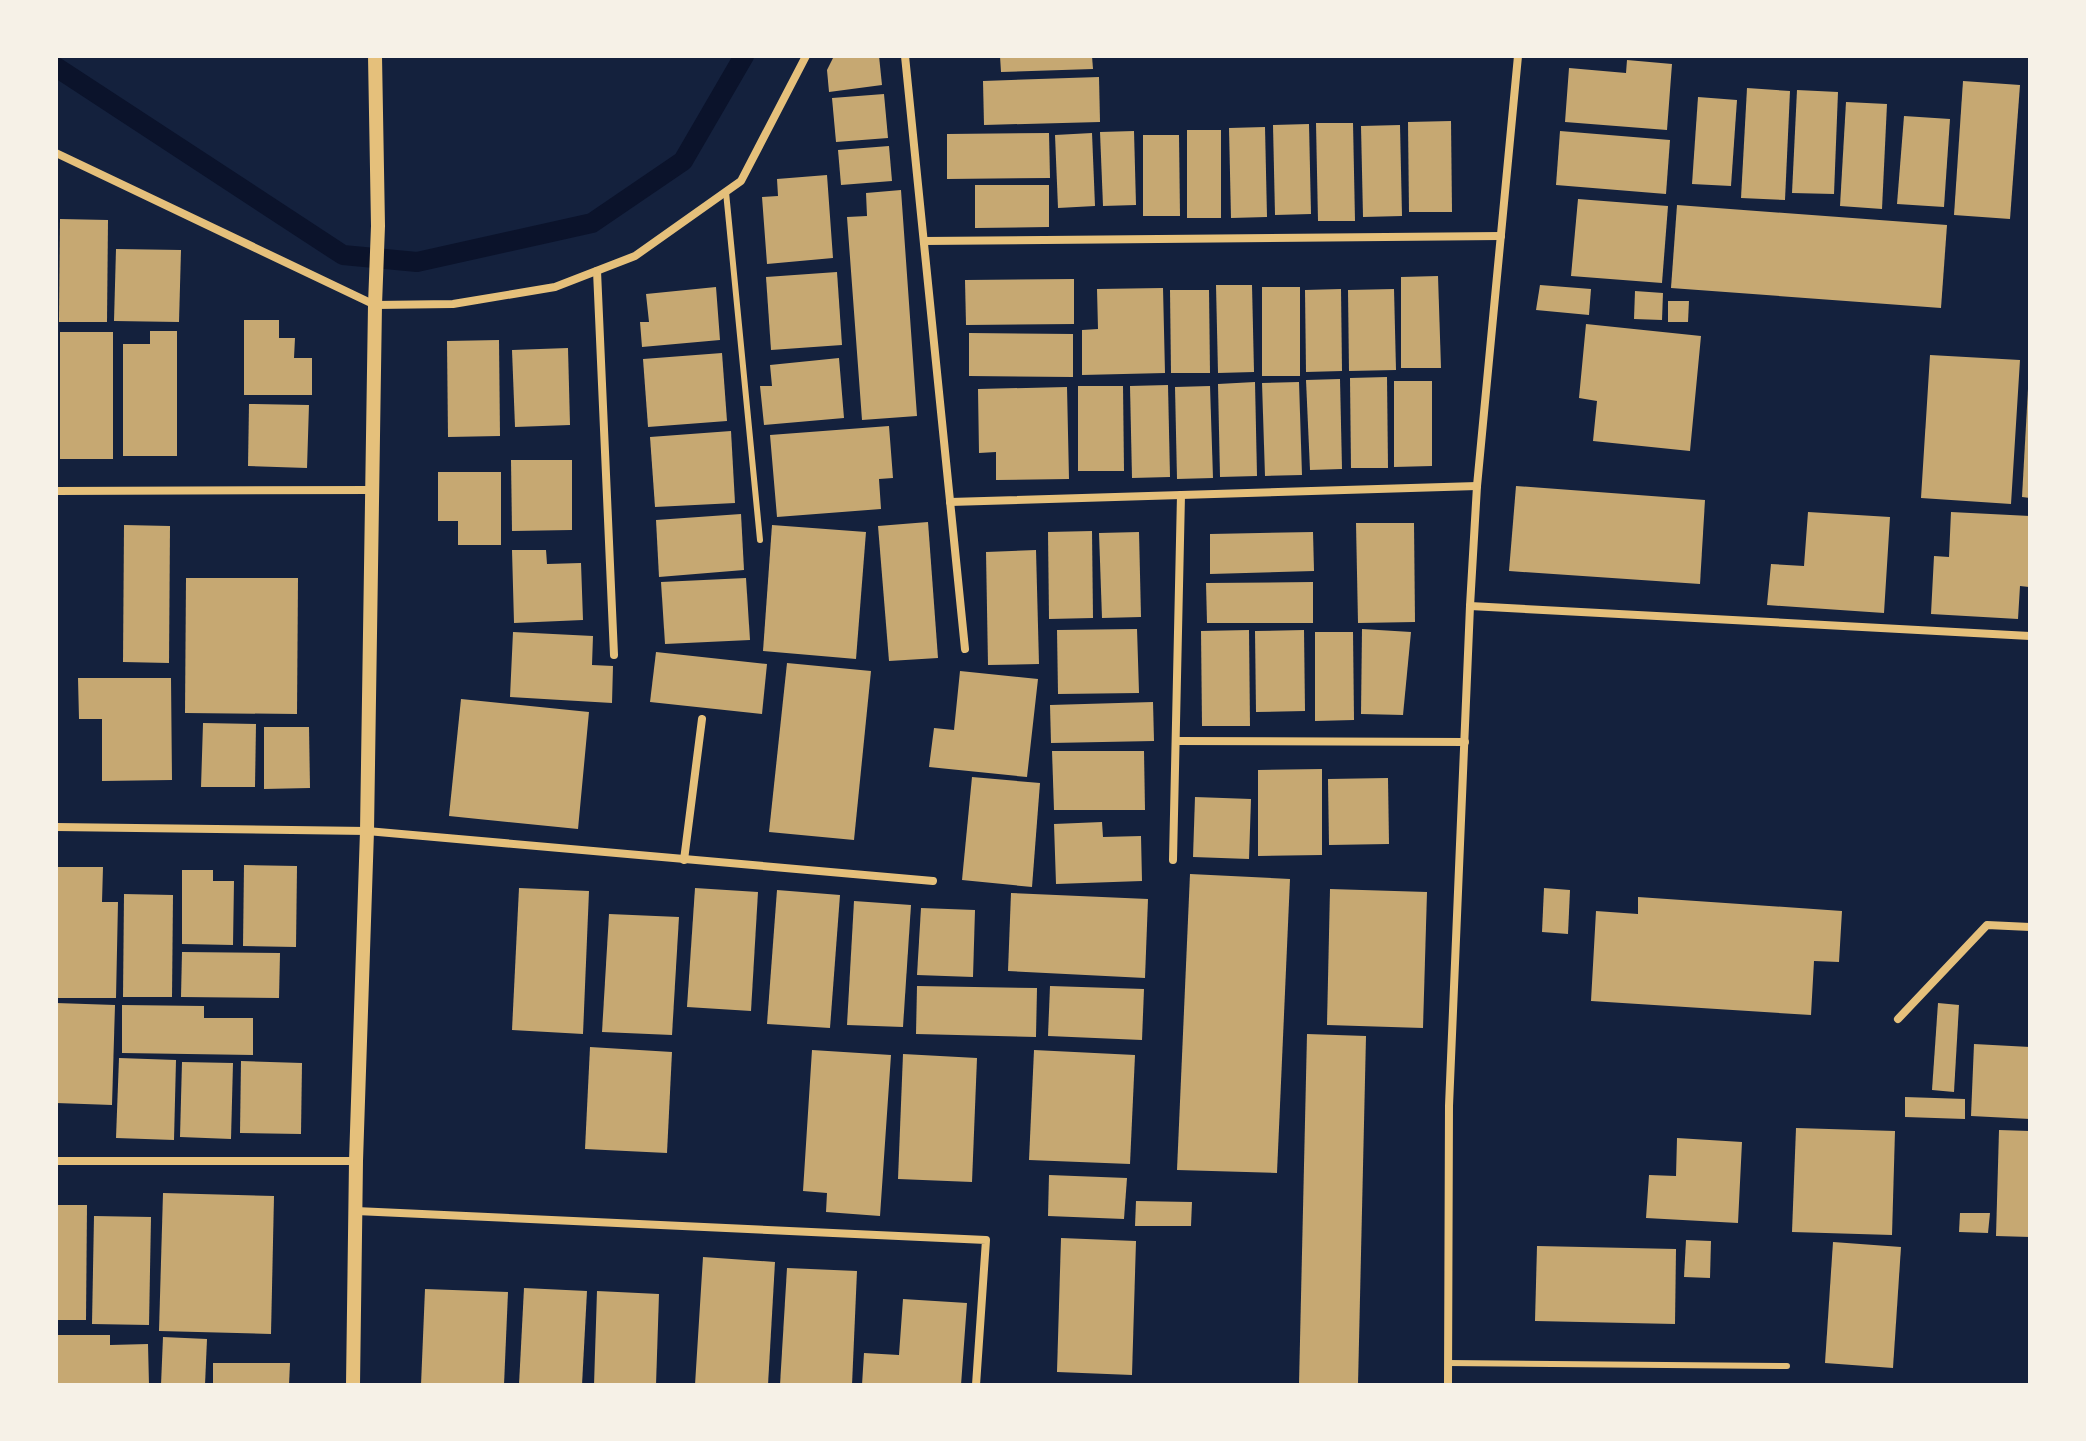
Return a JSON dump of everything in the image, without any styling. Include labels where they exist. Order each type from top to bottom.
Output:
[{"type":"street","points":[[353,1385],[378,226],[375,56]]},
{"type":"street","points":[[56,153],[375,305],[453,304],[555,287],[635,256],[741,181],[806,56]]},
{"type":"street","points":[[905,56],[965,649]]},
{"type":"street","points":[[1448,1385],[1449,1106],[1470,606],[1477,486],[1518,56]]},
{"type":"street","points":[[924,241],[1501,236]]},
{"type":"street","points":[[597,271],[614,655]]},
{"type":"street","points":[[950,502],[1477,486]]},
{"type":"street","points":[[56,491],[371,490]]},
{"type":"street","points":[[1173,860],[1181,495]]},
{"type":"street","points":[[1470,606],[2030,636]]},
{"type":"street","points":[[684,860],[702,719]]},
{"type":"street","points":[[1176,741],[1465,742]]},
{"type":"street","points":[[56,827],[367,831],[933,881]]},
{"type":"street","points":[[1898,1019],[1987,925],[2030,927]]},
{"type":"street","points":[[56,1161],[356,1161]]},
{"type":"street","points":[[356,1211],[986,1240],[976,1385]]},
{"type":"lane","points":[[726,192],[760,540]]},
{"type":"lane","points":[[1448,1363],[1787,1366]]},
{"type":"building","points":[[834,56],[879,56],[882,85],[829,92],[827,70]]},
{"type":"building","points":[[1000,56],[1092,56],[1093,69],[1001,72]]},
{"type":"building","points":[[1627,60],[1672,64],[1667,130],[1565,122],[1569,68],[1626,73]]},
{"type":"building","points":[[1099,77],[1100,122],[984,125],[983,81]]},
{"type":"building","points":[[1963,81],[2020,85],[2010,219],[1954,215]]},
{"type":"building","points":[[1747,88],[1790,91],[1785,200],[1741,198]]},
{"type":"building","points":[[1797,90],[1838,92],[1834,194],[1792,193]]},
{"type":"building","points":[[884,94],[888,138],[836,142],[832,98]]},
{"type":"building","points":[[1698,97],[1737,100],[1731,186],[1692,184]]},
{"type":"building","points":[[1846,102],[1887,104],[1882,209],[1840,206]]},
{"type":"building","points":[[1904,116],[1950,119],[1944,207],[1897,204]]},
{"type":"building","points":[[1451,121],[1452,212],[1409,212],[1408,122]]},
{"type":"building","points":[[1316,123],[1353,123],[1355,221],[1318,221]]},
{"type":"building","points":[[1309,124],[1311,214],[1275,215],[1273,125]]},
{"type":"building","points":[[1400,125],[1402,216],[1363,217],[1361,126]]},
{"type":"building","points":[[1265,127],[1267,217],[1231,218],[1229,128]]},
{"type":"building","points":[[1187,130],[1221,130],[1221,218],[1187,218]]},
{"type":"building","points":[[1134,131],[1136,205],[1103,206],[1100,132]]},
{"type":"building","points":[[1560,131],[1670,140],[1666,194],[1556,185]]},
{"type":"building","points":[[1049,133],[1050,178],[947,179],[947,134]]},
{"type":"building","points":[[1092,133],[1095,206],[1058,208],[1055,135]]},
{"type":"building","points":[[1143,135],[1179,135],[1180,216],[1143,216]]},
{"type":"building","points":[[889,146],[892,181],[841,185],[838,150]]},
{"type":"building","points":[[827,175],[833,258],[767,264],[762,197],[778,196],[777,179]]},
{"type":"building","points":[[975,185],[1049,185],[1049,227],[975,228]]},
{"type":"building","points":[[901,190],[917,416],[862,420],[847,217],[867,216],[866,193]]},
{"type":"building","points":[[1578,199],[1668,206],[1662,283],[1571,276]]},
{"type":"building","points":[[1677,205],[1947,225],[1941,308],[1671,288]]},
{"type":"building","points":[[60,219],[108,220],[107,322],[59,322]]},
{"type":"building","points":[[116,249],[181,250],[179,322],[114,321]]},
{"type":"building","points":[[837,272],[842,345],[771,350],[766,277]]},
{"type":"building","points":[[1438,276],[1441,368],[1401,368],[1401,277]]},
{"type":"building","points":[[1074,279],[1074,324],[966,325],[965,280]]},
{"type":"building","points":[[1216,285],[1252,285],[1254,372],[1218,373]]},
{"type":"building","points":[[1540,285],[1591,289],[1589,315],[1536,310]]},
{"type":"building","points":[[716,287],[720,340],[642,347],[640,322],[649,322],[646,294]]},
{"type":"building","points":[[1262,287],[1300,287],[1300,376],[1262,376]]},
{"type":"building","points":[[1163,288],[1165,373],[1082,375],[1082,330],[1098,329],[1097,289]]},
{"type":"building","points":[[1341,289],[1342,371],[1306,372],[1305,290]]},
{"type":"building","points":[[1394,289],[1396,370],[1349,371],[1348,290]]},
{"type":"building","points":[[1170,290],[1209,290],[1210,373],[1171,373]]},
{"type":"building","points":[[1635,291],[1663,293],[1662,320],[1634,319]]},
{"type":"building","points":[[1668,301],[1689,301],[1688,322],[1668,322]]},
{"type":"building","points":[[244,320],[279,320],[279,338],[295,338],[294,358],[312,358],[312,395],[244,395]]},
{"type":"building","points":[[1586,324],[1701,336],[1690,451],[1593,441],[1597,401],[1579,398]]},
{"type":"building","points":[[150,331],[177,331],[177,456],[123,456],[123,344],[150,344]]},
{"type":"building","points":[[60,332],[113,332],[113,459],[60,459]]},
{"type":"building","points":[[969,333],[1073,334],[1073,377],[969,376]]},
{"type":"building","points":[[499,340],[500,436],[448,437],[447,341]]},
{"type":"building","points":[[568,348],[570,425],[515,427],[512,350]]},
{"type":"building","points":[[722,353],[727,421],[648,427],[643,359]]},
{"type":"building","points":[[1930,355],[2020,360],[2011,504],[1921,498]]},
{"type":"building","points":[[839,358],[844,418],[764,425],[760,386],[772,386],[770,365]]},
{"type":"building","points":[[1387,377],[1388,468],[1351,468],[1350,378]]},
{"type":"building","points":[[1340,379],[1342,469],[1310,470],[1306,380]]},
{"type":"building","points":[[1394,381],[1432,381],[1432,466],[1394,467]]},
{"type":"building","points":[[1255,382],[1257,476],[1220,477],[1218,384]]},
{"type":"building","points":[[1299,382],[1302,475],[1265,476],[1262,383]]},
{"type":"building","points":[[1168,385],[1170,477],[1132,478],[1130,386]]},
{"type":"building","points":[[1078,386],[1123,386],[1124,471],[1078,471]]},
{"type":"building","points":[[1210,386],[1213,478],[1177,479],[1175,387]]},
{"type":"building","points":[[1067,387],[1069,479],[996,480],[996,452],[979,453],[978,389]]},
{"type":"building","points":[[2030,389],[2030,498],[2022,497]]},
{"type":"building","points":[[249,404],[309,405],[307,468],[248,466]]},
{"type":"building","points":[[889,426],[893,478],[879,479],[881,509],[777,517],[770,435]]},
{"type":"building","points":[[731,431],[735,503],[655,507],[650,437]]},
{"type":"building","points":[[511,460],[572,460],[572,530],[512,531]]},
{"type":"building","points":[[438,472],[501,472],[501,545],[458,545],[458,521],[438,521]]},
{"type":"building","points":[[1516,486],[1705,500],[1700,584],[1509,571]]},
{"type":"building","points":[[1808,512],[1890,517],[1884,613],[1767,605],[1771,564],[1804,566]]},
{"type":"building","points":[[1951,512],[2030,516],[2029,587],[2020,586],[2018,619],[1931,614],[1934,556],[1949,557]]},
{"type":"building","points":[[741,514],[744,570],[659,577],[656,520]]},
{"type":"building","points":[[928,522],[938,658],[889,661],[878,526]]},
{"type":"building","points":[[1356,523],[1414,523],[1415,622],[1358,623]]},
{"type":"building","points":[[124,525],[170,526],[169,663],[123,662]]},
{"type":"building","points":[[772,525],[866,532],[856,659],[763,651]]},
{"type":"building","points":[[1092,531],[1093,618],[1049,619],[1048,532]]},
{"type":"building","points":[[1139,532],[1141,617],[1102,618],[1099,533]]},
{"type":"building","points":[[1313,532],[1314,571],[1210,574],[1210,534]]},
{"type":"building","points":[[512,550],[546,550],[547,564],[581,563],[583,620],[514,623]]},
{"type":"building","points":[[1036,550],[1039,664],[988,665],[986,552]]},
{"type":"building","points":[[186,578],[298,578],[297,714],[185,713]]},
{"type":"building","points":[[746,578],[750,640],[665,644],[661,582]]},
{"type":"building","points":[[1313,582],[1313,623],[1207,623],[1206,583]]},
{"type":"building","points":[[1137,629],[1139,693],[1058,694],[1057,630]]},
{"type":"building","points":[[1362,629],[1411,632],[1403,715],[1361,714]]},
{"type":"building","points":[[1249,630],[1250,726],[1202,726],[1201,631]]},
{"type":"building","points":[[1304,630],[1305,711],[1256,712],[1255,631]]},
{"type":"building","points":[[513,632],[593,636],[592,665],[613,666],[612,703],[510,697]]},
{"type":"building","points":[[1315,632],[1353,632],[1354,720],[1315,721]]},
{"type":"building","points":[[656,652],[767,664],[762,714],[650,702]]},
{"type":"building","points":[[787,663],[871,671],[854,840],[769,832]]},
{"type":"building","points":[[960,671],[1038,679],[1027,777],[929,767],[934,728],[954,730]]},
{"type":"building","points":[[78,678],[171,678],[172,780],[102,781],[102,719],[79,719]]},
{"type":"building","points":[[461,699],[589,712],[578,829],[449,816]]},
{"type":"building","points":[[1153,702],[1154,741],[1051,743],[1050,705]]},
{"type":"building","points":[[203,723],[256,724],[255,787],[201,787]]},
{"type":"building","points":[[264,727],[309,727],[310,788],[264,789]]},
{"type":"building","points":[[1052,751],[1144,751],[1145,810],[1054,810]]},
{"type":"building","points":[[1322,769],[1322,855],[1258,856],[1258,770]]},
{"type":"building","points":[[972,777],[1040,783],[1032,887],[962,880]]},
{"type":"building","points":[[1388,778],[1389,844],[1329,845],[1328,779]]},
{"type":"building","points":[[1195,797],[1251,799],[1249,859],[1193,857]]},
{"type":"building","points":[[1102,822],[1103,837],[1141,836],[1142,881],[1056,884],[1054,824]]},
{"type":"building","points":[[244,865],[297,866],[296,947],[243,946]]},
{"type":"building","points":[[56,867],[103,867],[102,902],[118,902],[116,998],[56,998]]},
{"type":"building","points":[[182,870],[213,870],[213,881],[234,881],[233,945],[182,944]]},
{"type":"building","points":[[1190,874],[1290,879],[1277,1173],[1177,1170]]},
{"type":"building","points":[[519,888],[589,891],[583,1034],[512,1030]]},
{"type":"building","points":[[695,888],[758,892],[751,1011],[687,1007]]},
{"type":"building","points":[[1544,888],[1570,890],[1568,934],[1542,932]]},
{"type":"building","points":[[1330,889],[1427,892],[1423,1028],[1327,1025]]},
{"type":"building","points":[[777,890],[840,895],[830,1028],[767,1024]]},
{"type":"building","points":[[1011,893],[1148,899],[1145,978],[1008,971]]},
{"type":"building","points":[[124,894],[173,895],[172,997],[123,997]]},
{"type":"building","points":[[1638,897],[1842,911],[1839,962],[1814,961],[1811,1015],[1591,1001],[1596,911],[1638,914]]},
{"type":"building","points":[[854,901],[911,905],[903,1027],[847,1025]]},
{"type":"building","points":[[921,908],[975,910],[973,977],[917,975]]},
{"type":"building","points":[[609,914],[679,917],[672,1035],[602,1032]]},
{"type":"building","points":[[182,952],[280,953],[279,998],[181,997]]},
{"type":"building","points":[[917,986],[1037,988],[1036,1037],[916,1034]]},
{"type":"building","points":[[1050,986],[1144,989],[1142,1040],[1048,1036]]},
{"type":"building","points":[[56,1003],[115,1005],[112,1105],[56,1103]]},
{"type":"building","points":[[1938,1003],[1959,1005],[1954,1092],[1932,1090]]},
{"type":"building","points":[[122,1005],[204,1006],[204,1018],[253,1018],[253,1055],[122,1053]]},
{"type":"building","points":[[1307,1034],[1366,1036],[1358,1385],[1299,1385]]},
{"type":"building","points":[[1974,1044],[2030,1047],[2030,1119],[1971,1116]]},
{"type":"building","points":[[590,1047],[672,1052],[667,1153],[585,1149]]},
{"type":"building","points":[[812,1050],[891,1055],[880,1216],[826,1212],[827,1193],[803,1191]]},
{"type":"building","points":[[1034,1050],[1135,1055],[1130,1164],[1029,1160]]},
{"type":"building","points":[[903,1054],[977,1058],[972,1182],[898,1179]]},
{"type":"building","points":[[119,1058],[176,1060],[174,1140],[116,1138]]},
{"type":"building","points":[[241,1061],[302,1063],[301,1134],[240,1133]]},
{"type":"building","points":[[182,1062],[233,1063],[231,1139],[180,1137]]},
{"type":"building","points":[[1905,1097],[1965,1099],[1965,1119],[1905,1117]]},
{"type":"building","points":[[1796,1128],[1895,1131],[1892,1235],[1792,1232]]},
{"type":"building","points":[[1999,1130],[2030,1131],[2030,1237],[1996,1236]]},
{"type":"building","points":[[1677,1138],[1742,1142],[1738,1223],[1646,1218],[1649,1175],[1676,1176]]},
{"type":"building","points":[[1049,1175],[1127,1178],[1124,1219],[1048,1216]]},
{"type":"building","points":[[163,1193],[274,1196],[271,1334],[159,1331]]},
{"type":"building","points":[[1136,1201],[1192,1202],[1191,1226],[1135,1226]]},
{"type":"building","points":[[56,1205],[87,1205],[86,1320],[56,1320]]},
{"type":"building","points":[[1960,1213],[1990,1213],[1988,1233],[1959,1232]]},
{"type":"building","points":[[94,1216],[151,1217],[149,1325],[92,1324]]},
{"type":"building","points":[[1061,1238],[1136,1241],[1132,1375],[1057,1372]]},
{"type":"building","points":[[1686,1240],[1711,1241],[1710,1278],[1684,1277]]},
{"type":"building","points":[[1833,1242],[1901,1247],[1893,1368],[1825,1363]]},
{"type":"building","points":[[1537,1246],[1676,1249],[1675,1324],[1535,1321]]},
{"type":"building","points":[[703,1257],[775,1262],[768,1385],[695,1385]]},
{"type":"building","points":[[787,1268],[857,1271],[852,1385],[780,1385]]},
{"type":"building","points":[[524,1288],[587,1291],[582,1385],[519,1385]]},
{"type":"building","points":[[425,1289],[508,1292],[504,1385],[421,1385]]},
{"type":"building","points":[[597,1291],[659,1294],[656,1385],[594,1385]]},
{"type":"building","points":[[903,1299],[967,1303],[961,1385],[862,1385],[864,1353],[899,1355]]},
{"type":"building","points":[[56,1335],[110,1335],[110,1345],[148,1344],[149,1385],[56,1385]]},
{"type":"building","points":[[163,1337],[207,1339],[205,1385],[161,1385]]},
{"type":"building","points":[[213,1363],[290,1363],[289,1385],[213,1385]]},
{"type":"waterway","points":[[56,67],[343,255],[417,262],[592,223],[683,161],[744,56]]}]
